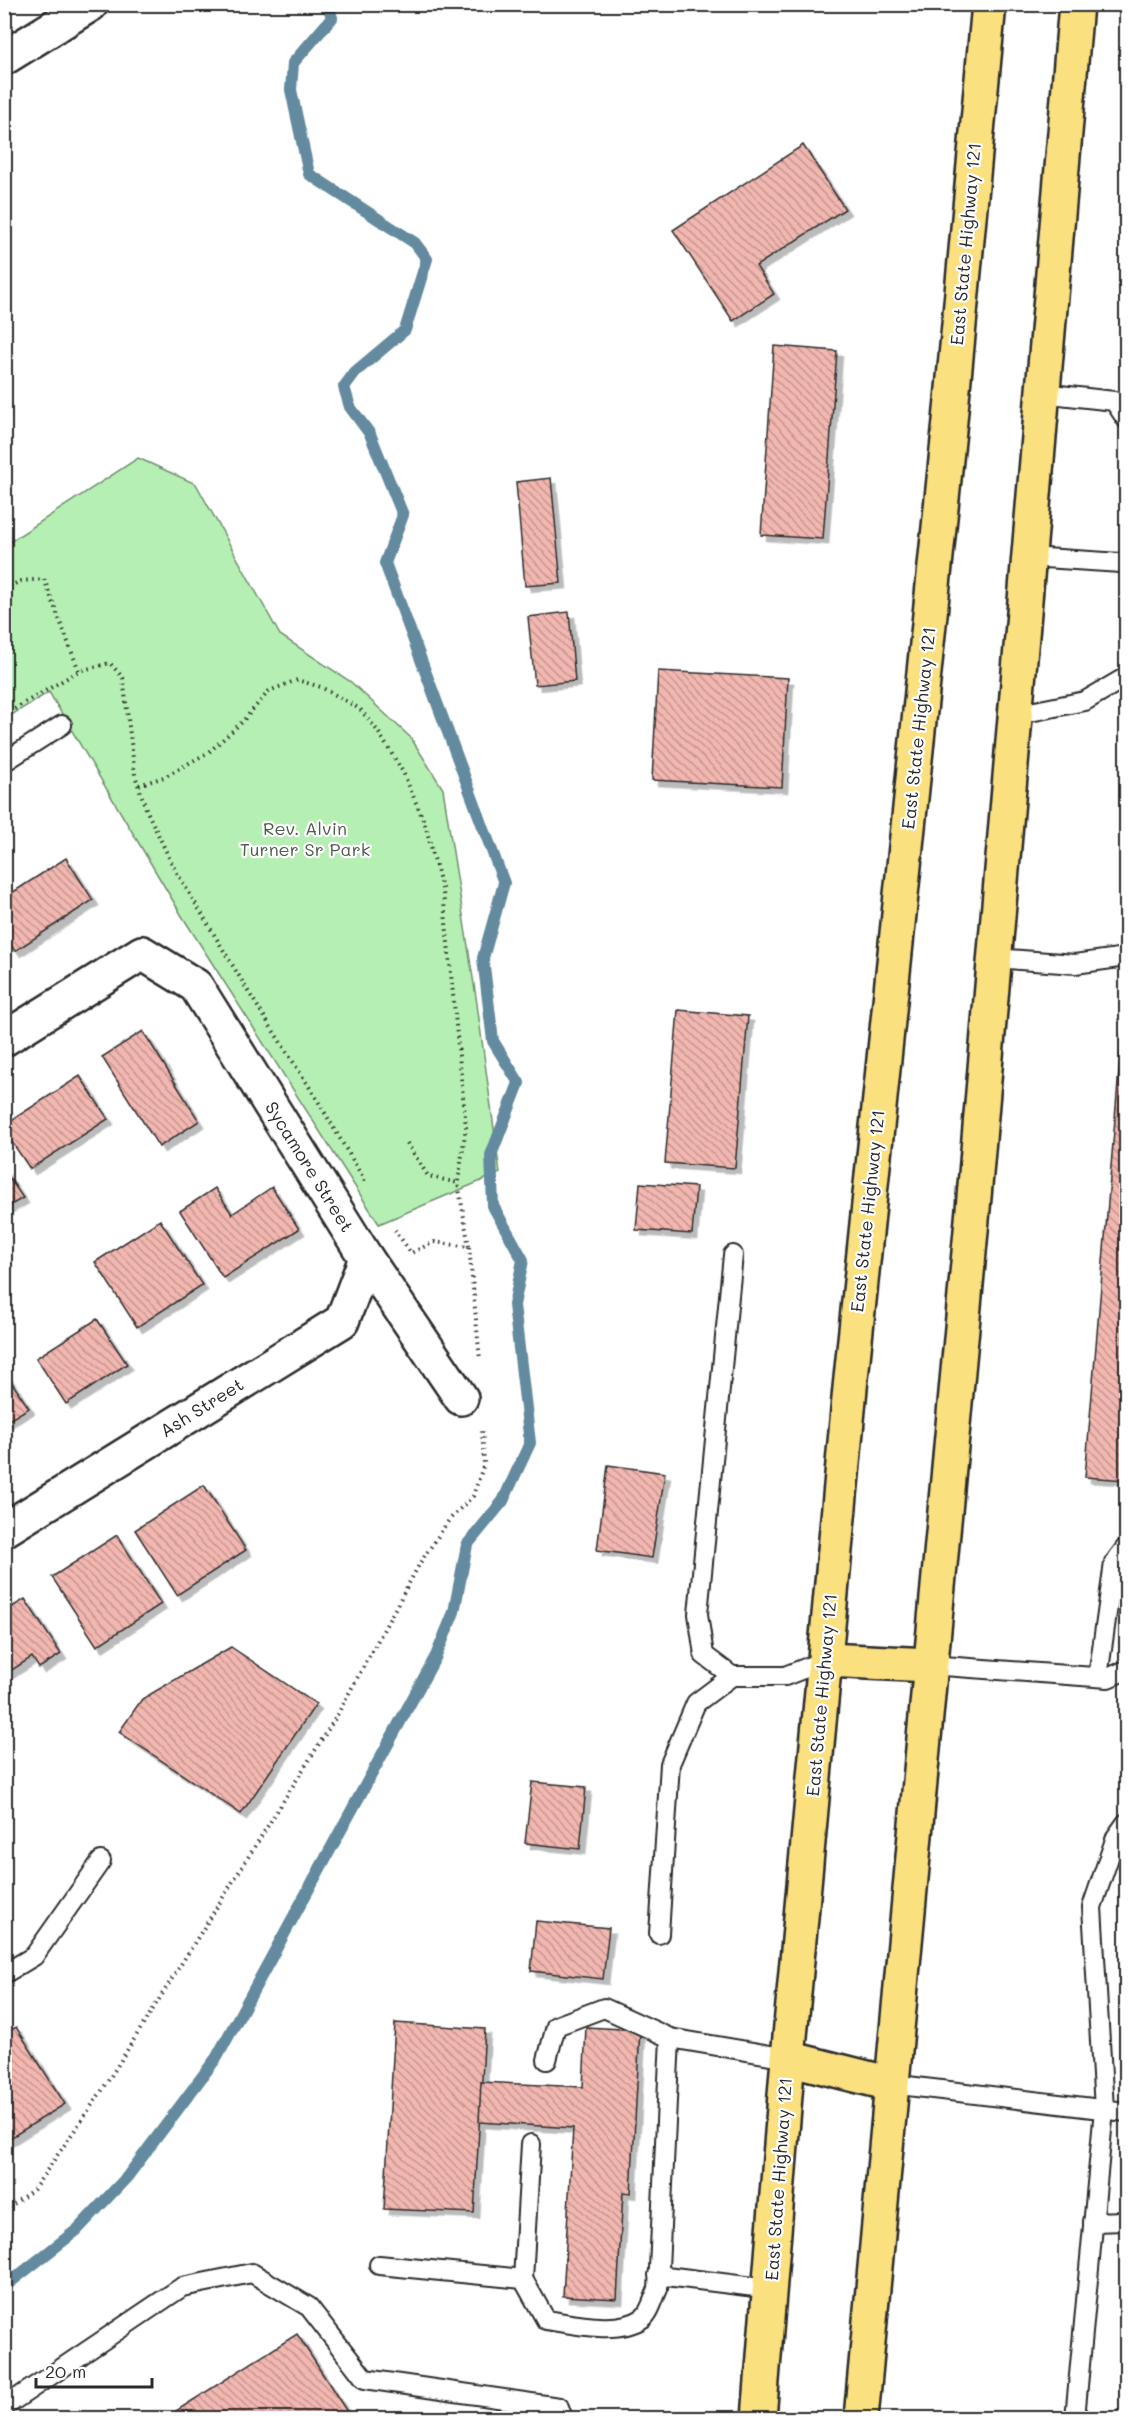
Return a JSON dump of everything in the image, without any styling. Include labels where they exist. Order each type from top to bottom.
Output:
[{"type":"main road","name":"East State Highway 121","points":[[759,2418],[788,2058],[850,1388],[950,421],[989,4]]},
{"type":"main road","points":[[861,2418],[994,958],[1076,4]]},
{"type":"main road","points":[[826,1660],[930,1665]]},
{"type":"main road","points":[[788,2058],[891,2084]]},
{"type":"street","points":[[4,58],[91,4]]},
{"type":"street","name":"Sycamore Street","points":[[4,1039],[142,953],[196,986],[366,1258],[472,1409]]},
{"type":"street","name":"Ash Street","points":[[4,1530],[342,1321],[366,1258]]},
{"type":"lane","points":[[1042,393],[1120,399],[1126,419]]},
{"type":"lane","points":[[1029,557],[1121,562],[1126,560]]},
{"type":"lane","points":[[1015,715],[1085,701],[1126,677]]},
{"type":"lane","points":[[4,762],[62,725]]},
{"type":"lane","points":[[994,958],[1075,964],[1126,957]]},
{"type":"lane","points":[[732,1676],[704,1655],[698,1614],[733,1255]]},
{"type":"lane","points":[[1098,1677],[1114,1563],[1126,1548]]},
{"type":"lane","points":[[659,1934],[670,1764],[696,1702],[732,1676],[785,1676],[826,1660]]},
{"type":"lane","points":[[930,1665],[1108,1678],[1126,1670]]},
{"type":"lane","points":[[1075,2418],[1104,2109],[1092,1907],[1116,1837],[1126,1823]]},
{"type":"lane","points":[[4,1974],[34,1956],[101,1861]]},
{"type":"lane","points":[[547,2060],[556,2026],[604,2008],[670,2038],[788,2058]]},
{"type":"lane","points":[[531,2144],[523,2279],[546,2320],[584,2326],[625,2327],[645,2317],[657,2289],[670,2038]]},
{"type":"lane","points":[[891,2084],[1126,2112]]},
{"type":"lane","points":[[1094,2222],[1126,2221]]},
{"type":"lane","points":[[379,2265],[523,2279]]},
{"type":"lane","points":[[4,2407],[182,2287],[252,2273],[309,2307],[365,2379],[559,2407],[563,2418]]},
{"type":"lane","points":[[658,2275],[771,2289]]},
{"type":"path","points":[[4,589],[21,581],[44,579],[79,671]]},
{"type":"path","points":[[4,715],[79,671],[110,663],[123,678],[129,736],[139,785],[146,809],[173,866],[251,996],[315,1096],[367,1186]]},
{"type":"path","points":[[139,785],[164,777],[209,752],[242,722],[269,691],[297,680],[321,687],[360,709],[377,730],[403,772],[425,824],[443,892],[466,1127],[458,1183],[469,1248],[480,1345],[480,1366]]},
{"type":"path","points":[[407,1143],[428,1176],[458,1183]]},
{"type":"path","points":[[391,1225],[411,1252],[434,1242],[469,1248]]},
{"type":"path","points":[[4,2211],[34,2189],[95,2102],[336,1717],[420,1563],[449,1520],[473,1496],[484,1464],[472,1409]]},
{"type":"green space","name":"Rev. Alvin Turner Sr Park","points":[[138,458],[196,484],[280,635],[351,682],[411,738],[443,789],[476,997],[500,1173],[379,1224],[182,916],[49,692],[5,719],[5,545]]},
{"type":"building","points":[[803,145],[845,209],[756,266],[774,294],[733,321],[673,230]]},
{"type":"building","points":[[774,346],[837,351],[823,539],[761,535]]},
{"type":"building","points":[[551,478],[561,583],[525,586],[516,482]]},
{"type":"building","points":[[569,612],[575,681],[535,685],[528,617]]},
{"type":"building","points":[[658,671],[788,678],[782,787],[652,780]]},
{"type":"building","points":[[66,858],[93,900],[15,951],[4,935],[4,898]]},
{"type":"building","points":[[678,1010],[748,1016],[735,1168],[665,1163]]},
{"type":"building","points":[[143,1031],[199,1121],[159,1147],[102,1057]]},
{"type":"building","points":[[1122,1035],[1126,1036],[1126,1480],[1085,1477]]},
{"type":"building","points":[[80,1076],[108,1119],[30,1169],[4,1130],[4,1125]]},
{"type":"building","points":[[4,1170],[23,1198],[4,1209]]},
{"type":"building","points":[[640,1183],[696,1187],[692,1234],[636,1230]]},
{"type":"building","points":[[272,1187],[299,1229],[223,1278],[180,1211],[215,1188],[232,1214]]},
{"type":"building","points":[[160,1220],[202,1285],[137,1327],[95,1262]]},
{"type":"building","points":[[97,1319],[127,1364],[66,1404],[36,1358]]},
{"type":"building","points":[[4,1371],[29,1408],[4,1423]]},
{"type":"building","points":[[608,1465],[665,1473],[652,1558],[597,1550]]},
{"type":"building","points":[[204,1485],[246,1550],[177,1595],[135,1530]]},
{"type":"building","points":[[117,1535],[161,1604],[97,1646],[52,1577]]},
{"type":"building","points":[[25,1599],[61,1654],[39,1668],[32,1657],[4,1675],[4,1612]]},
{"type":"building","points":[[231,1647],[316,1704],[241,1814],[119,1732],[142,1699]]},
{"type":"building","points":[[532,1782],[586,1787],[580,1849],[525,1843]]},
{"type":"building","points":[[536,1921],[609,1928],[603,1979],[531,1971]]},
{"type":"building","points":[[395,2023],[485,2029],[474,2213],[384,2209]]},
{"type":"building","points":[[16,2027],[65,2104],[4,2142],[4,2034]]},
{"type":"building","points":[[586,2027],[640,2030],[631,2193],[623,2192],[617,2299],[563,2296],[573,2128],[479,2122],[481,2082],[583,2087]]},
{"type":"building","points":[[297,2334],[351,2418],[165,2418]]},
{"type":"waterway","points":[[4,2287],[77,2230],[127,2177],[217,2057],[436,1656],[454,1612],[467,1545],[503,1501],[530,1443],[514,1305],[523,1260],[493,1206],[491,1155],[519,1083],[493,1041],[483,958],[504,883],[385,563],[403,515],[370,434],[350,407],[344,387],[355,372],[405,330],[427,259],[415,243],[309,174],[291,90],[293,63],[332,18],[328,4]]}]
